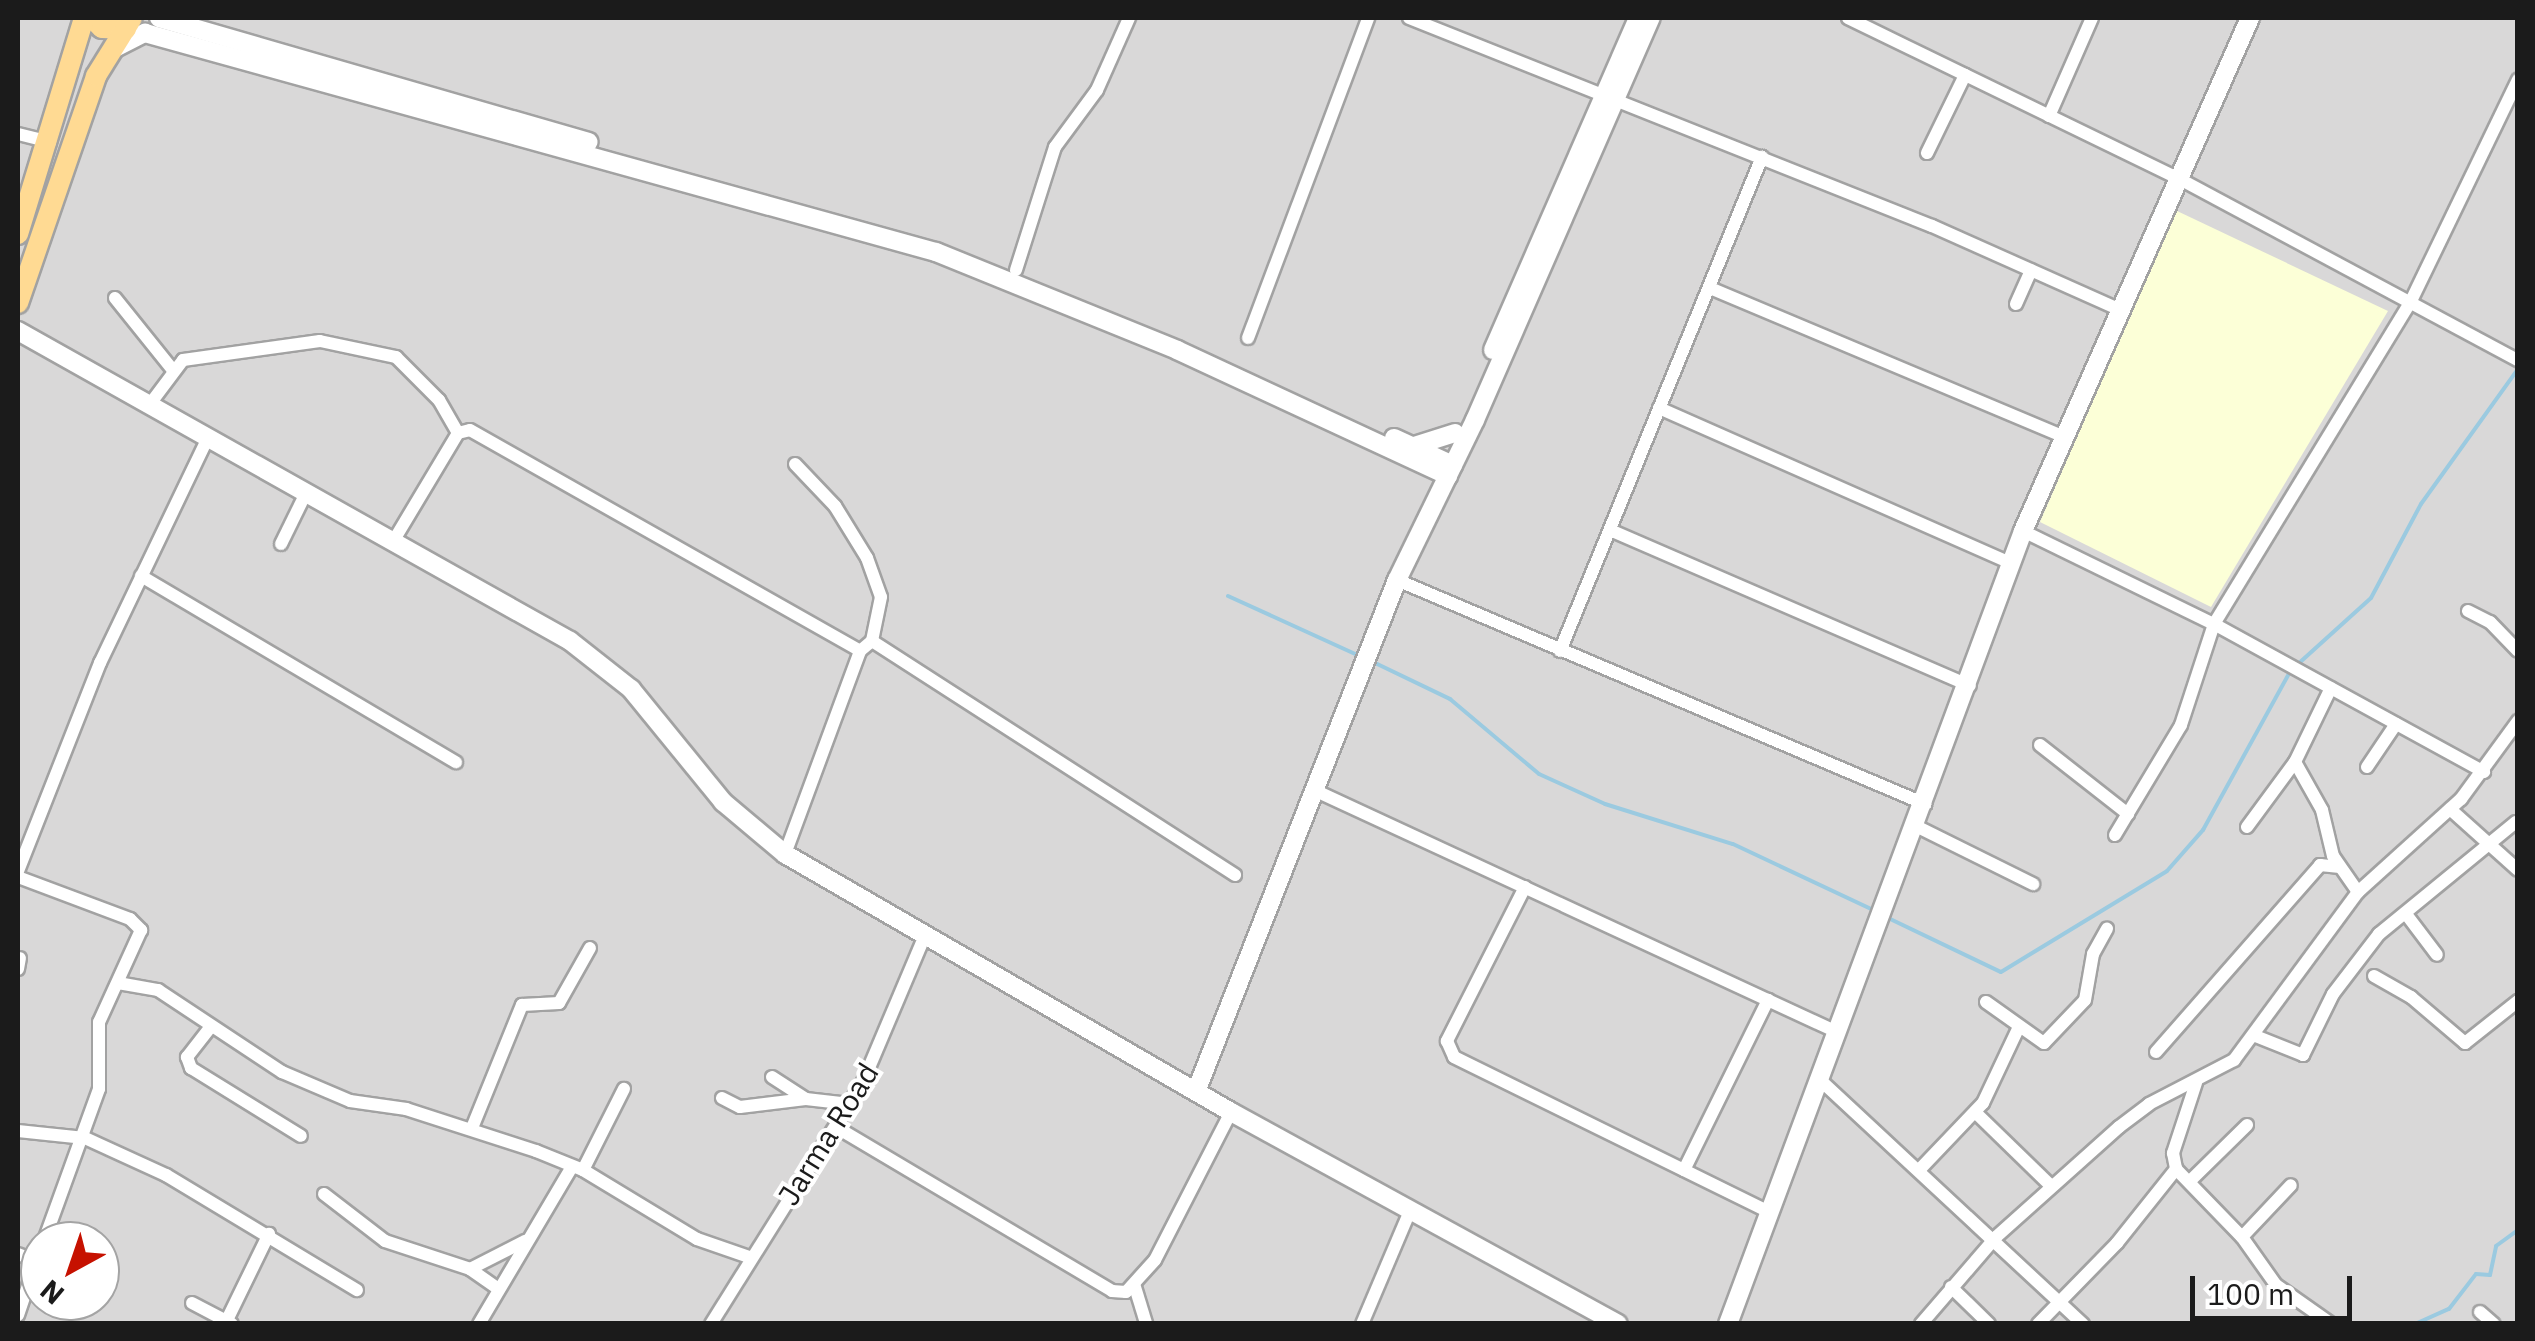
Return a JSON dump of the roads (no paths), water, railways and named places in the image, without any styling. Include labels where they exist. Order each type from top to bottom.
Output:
[{"type":"main road","points":[[18,234],[50,142],[84,18]]},
{"type":"main road","points":[[92,18],[102,28],[129,23]]},
{"type":"main road","points":[[18,303],[96,76],[129,23]]},
{"type":"street","points":[[159,18],[939,241],[1016,270],[1408,451],[1428,476],[1432,498]]},
{"type":"street","points":[[1016,270],[1054,147],[1097,90],[1129,18]]},
{"type":"street","points":[[1248,338],[1368,18]]},
{"type":"street","points":[[1409,18],[1762,157],[2118,309]]},
{"type":"street","points":[[1197,1089],[1396,580],[1611,96],[1638,18]]},
{"type":"street","points":[[1446,468],[1455,433],[1651,18]]},
{"type":"street","points":[[1848,18],[2178,178],[2515,359]]},
{"type":"street","points":[[2049,116],[2092,18]]},
{"type":"street","points":[[1728,1324],[1818,1078],[1970,686],[2011,563],[2062,436],[2250,18]]},
{"type":"street","points":[[110,52],[145,33],[936,252],[1177,350],[1446,468]]},
{"type":"street","points":[[1928,153],[1966,75]]},
{"type":"street","points":[[2116,835],[2181,725],[2214,624],[2411,301],[2518,80]]},
{"type":"street","points":[[18,134],[50,142]]},
{"type":"street","points":[[1560,651],[1762,157]]},
{"type":"street","points":[[2016,304],[2031,270]]},
{"type":"street","points":[[1710,288],[2062,436]]},
{"type":"street","points":[[116,298],[172,369]]},
{"type":"street","points":[[18,331],[307,490],[608,668],[723,802],[785,854],[1232,1112],[1618,1324]]},
{"type":"street","points":[[150,404],[172,369],[183,360],[320,341],[390,354],[439,400],[458,434]]},
{"type":"street","points":[[1659,408],[2011,563]]},
{"type":"street","points":[[394,540],[458,434],[470,430],[860,651]]},
{"type":"street","points":[[1408,451],[1430,446],[1455,433]]},
{"type":"street","points":[[52,1221],[85,1138],[99,1089],[96,1034],[139,938],[137,924],[18,874],[140,576],[209,436]]},
{"type":"street","points":[[785,854],[860,651],[872,641],[881,597],[867,558],[835,506],[795,464]]},
{"type":"street","points":[[280,544],[307,490]]},
{"type":"street","points":[[1610,530],[1970,686]]},
{"type":"street","points":[[2024,531],[2214,624],[2484,772]]},
{"type":"street","points":[[140,576],[456,762]]},
{"type":"street","points":[[1396,580],[1924,804]]},
{"type":"street","points":[[2468,611],[2490,622],[2518,651]]},
{"type":"street","points":[[872,641],[1234,875]]},
{"type":"street","points":[[2247,827],[2295,762],[2331,688]]},
{"type":"street","points":[[2368,767],[2396,724]]},
{"type":"street","points":[[1920,1324],[1996,1237],[2050,1186],[2149,1104],[2234,1060],[2358,892],[2450,809],[2484,772],[2517,724]]},
{"type":"street","points":[[2040,744],[2128,814]]},
{"type":"street","points":[[2295,762],[2322,810],[2340,867],[2358,892]]},
{"type":"street","points":[[1314,790],[1836,1032]]},
{"type":"street","points":[[2450,809],[2518,870]]},
{"type":"street","points":[[2252,1036],[2303,1055],[2333,994],[2380,934],[2516,822]]},
{"type":"street","points":[[1916,826],[2033,884]]},
{"type":"street","points":[[2156,1052],[2320,865],[2340,867]]},
{"type":"street","points":[[1525,887],[1448,1041],[1449,1050],[1461,1063],[1769,1212]]},
{"type":"street","points":[[2406,914],[2437,955]]},
{"type":"street","points":[[1986,1002],[2044,1043],[2085,1000],[2093,954],[2107,929]]},
{"type":"street","name":"Jarma Road","points":[[712,1324],[749,1258],[850,1104],[908,988],[925,935]]},
{"type":"street","points":[[472,1128],[522,1005],[559,1003],[590,948]]},
{"type":"street","points":[[2374,976],[2412,997],[2465,1043],[2518,1002]]},
{"type":"street","points":[[118,983],[158,990],[209,1029],[282,1072],[350,1101],[472,1128],[577,1170],[696,1239],[749,1258]]},
{"type":"street","points":[[1684,1170],[1768,1000]]},
{"type":"street","points":[[1921,1168],[1975,1112],[2019,1027]]},
{"type":"street","points":[[209,1029],[187,1057],[191,1068],[301,1136]]},
{"type":"street","points":[[772,1076],[806,1099]]},
{"type":"street","points":[[1818,1078],[1996,1237],[2083,1324]]},
{"type":"street","points":[[2196,1082],[2173,1153],[2176,1169],[2242,1237],[2276,1285],[2330,1323]]},
{"type":"street","points":[[479,1324],[527,1240],[577,1170],[624,1089]]},
{"type":"street","points":[[722,1098],[740,1107],[806,1099],[850,1104]]},
{"type":"street","points":[[1146,1324],[1136,1288],[1232,1112]]},
{"type":"street","points":[[1975,1112],[2050,1186]]},
{"type":"street","points":[[2190,1181],[2246,1125]]},
{"type":"street","points":[[836,1127],[1112,1291],[1136,1288]]},
{"type":"street","points":[[18,1131],[85,1138],[269,1234],[358,1290]]},
{"type":"street","points":[[2038,1324],[2176,1169]]},
{"type":"street","points":[[2242,1237],[2291,1185]]},
{"type":"street","points":[[324,1194],[385,1242],[470,1269],[499,1289]]},
{"type":"street","points":[[1362,1324],[1410,1210]]},
{"type":"street","points":[[192,1302],[229,1322],[269,1234]]},
{"type":"street","points":[[470,1269],[527,1240]]},
{"type":"street","points":[[1951,1287],[1989,1324]]},
{"type":"street","points":[[2480,1312],[2494,1324]]},
{"type":"waterway","points":[[2298,664],[2371,598],[2421,504],[2518,369]]},
{"type":"waterway","points":[[1228,596],[1362,657]]},
{"type":"waterway","points":[[1371,661],[1450,699],[1539,774],[1605,804],[1733,844],[1873,910]]},
{"type":"waterway","points":[[1886,917],[2001,972],[2167,871],[2203,830],[2291,670]]},
{"type":"waterway","points":[[2415,1324],[2449,1309],[2476,1274],[2490,1275],[2496,1246],[2518,1230]]}]
